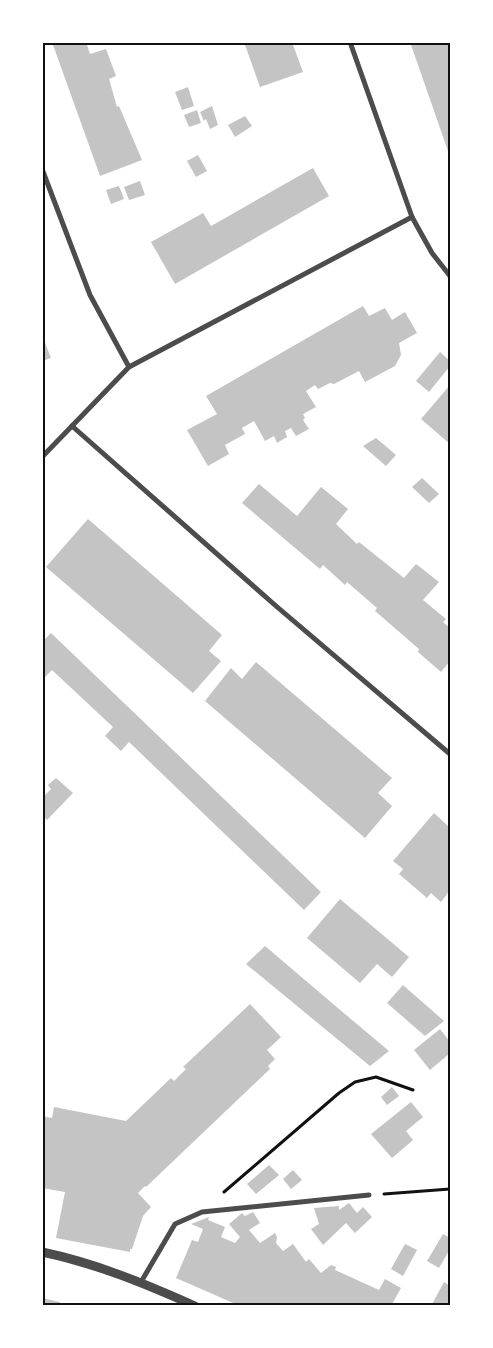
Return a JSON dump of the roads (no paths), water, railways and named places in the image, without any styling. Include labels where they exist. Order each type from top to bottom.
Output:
[{"type":"street","points":[[350,42],[412,217],[432,253],[450,276]]},
{"type":"street","points":[[42,169],[90,295],[129,367]]},
{"type":"street","points":[[42,458],[129,367],[412,217]]},
{"type":"street","points":[[72,426],[276,606],[450,754]]},
{"type":"street","points":[[141,1282],[175,1224],[202,1212],[369,1195]]},
{"type":"street","points":[[42,1252],[64,1256],[141,1282],[195,1306]]}]
